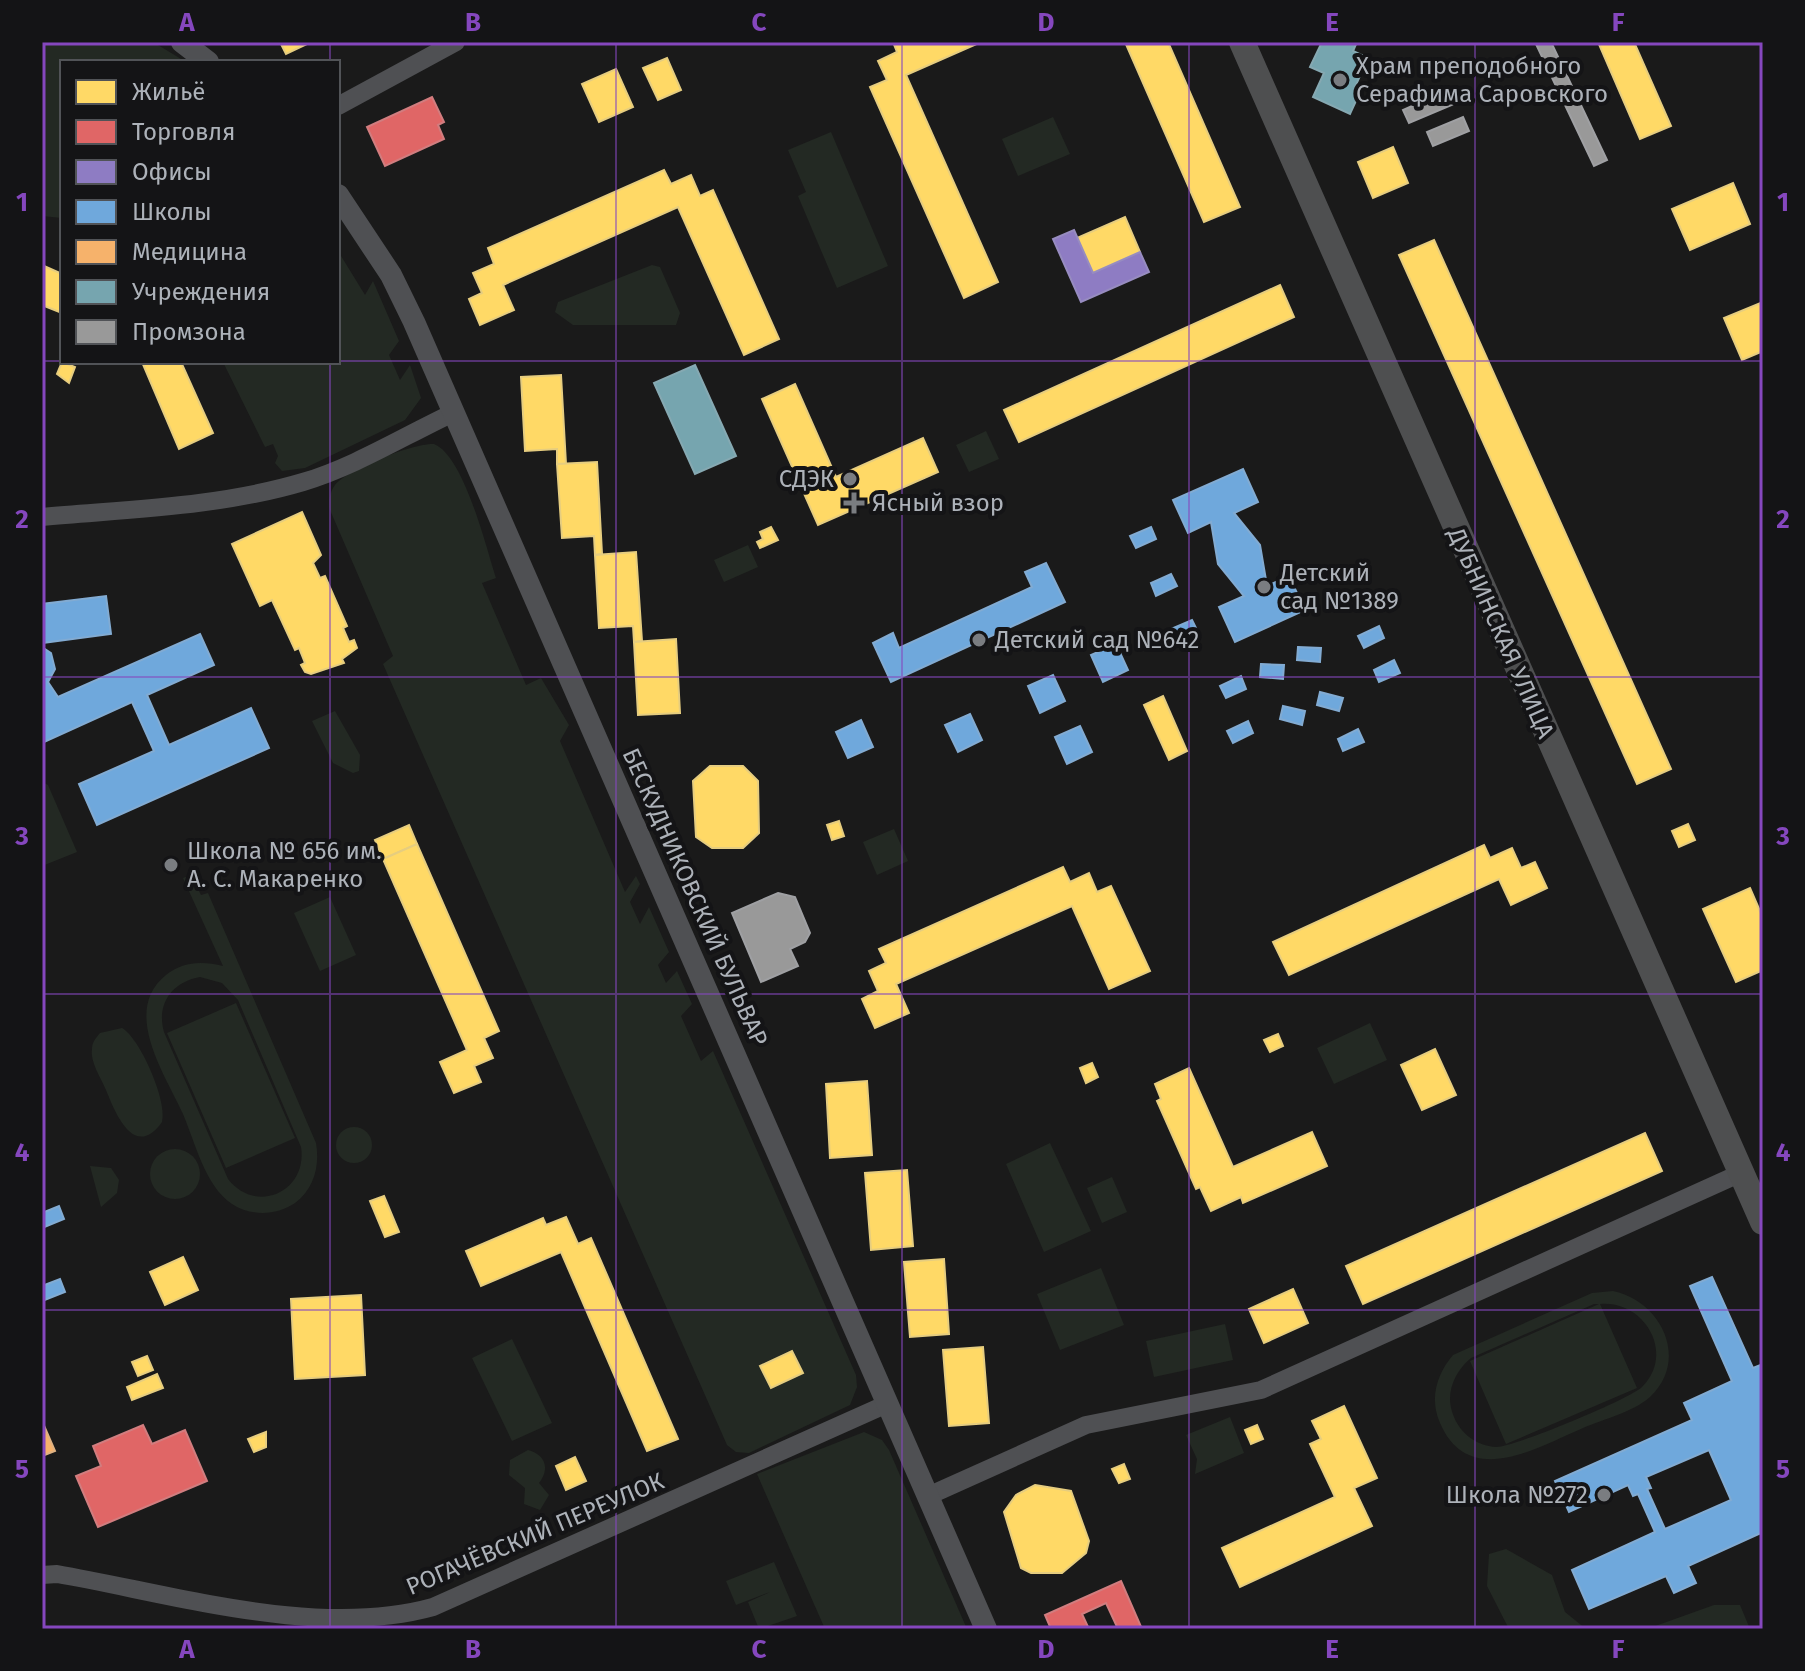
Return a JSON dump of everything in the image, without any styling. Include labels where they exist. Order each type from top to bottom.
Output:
[{"type":"main road","name":"ДУБНИНСКАЯ УЛИЦА","points":[[1242,42],[1763,1222]]},
{"type":"street","points":[[182,42],[205,60]]},
{"type":"street","points":[[340,105],[456,42]]},
{"type":"street","name":"БЕСКУДНИКОВСКИЙ БУЛЬВАР","points":[[340,198],[391,275],[986,1629]]},
{"type":"street","points":[[42,517],[192,503],[275,490],[328,472],[453,413]]},
{"type":"street","points":[[928,1496],[1086,1425],[1261,1390],[1741,1173]]},
{"type":"street","name":"РОГАЧЁВСКИЙ ПЕРЕУЛОК","points":[[42,1575],[57,1574],[286,1616],[354,1620],[404,1615],[433,1607],[887,1404]]},
{"type":"shaded area","points":[[42,42],[153,42],[183,60],[60,60],[60,218],[42,216]]},
{"type":"shaded area","points":[[1053,117],[1070,154],[1018,176],[1002,139]]},
{"type":"shaded area","points":[[831,132],[888,266],[837,288],[798,196],[806,192],[788,150]]},
{"type":"shaded area","points":[[340,254],[365,295],[373,281],[399,341],[389,355],[400,380],[410,365],[421,398],[405,420],[305,468],[282,471],[275,463],[278,456],[273,444],[265,447],[224,364],[340,364]]},
{"type":"shaded area","points":[[652,265],[660,267],[680,313],[676,325],[573,325],[555,312],[558,302]]},
{"type":"shaded area","points":[[986,431],[999,459],[969,472],[956,445]]},
{"type":"shaded area","points":[[434,444],[445,452],[464,483],[496,578],[482,583],[526,685],[541,678],[569,725],[560,741],[625,892],[636,876],[640,884],[630,902],[640,924],[649,907],[669,952],[658,965],[666,983],[677,971],[692,1004],[681,1016],[701,1061],[713,1051],[856,1375],[857,1387],[850,1405],[749,1453],[736,1452],[727,1445],[383,664],[393,656],[330,510],[335,485],[353,472],[397,452]]},
{"type":"shaded area","points":[[748,545],[758,567],[724,582],[714,560]]},
{"type":"shaded area","points":[[335,711],[360,755],[359,771],[353,773],[333,763],[312,721]]},
{"type":"shaded area","points":[[42,782],[48,785],[77,852],[42,866]]},
{"type":"shaded area","points":[[894,829],[908,861],[877,875],[863,842]]},
{"type":"shaded area","points":[[191,875],[201,895],[208,893],[316,1143],[317,1160],[311,1184],[295,1203],[280,1210],[263,1213],[247,1211],[232,1204],[215,1186],[202,1163],[151,1043],[147,1006],[153,990],[166,975],[193,963],[223,966],[183,878]],"holes":[[[200,977],[222,983],[238,1000],[301,1147],[301,1163],[296,1176],[278,1193],[265,1197],[252,1196],[239,1190],[228,1179],[164,1032],[162,1012],[174,989]]]},
{"type":"shaded area","points":[[330,897],[356,955],[320,971],[294,913]]},
{"type":"shaded area","points":[[236,1003],[295,1138],[226,1168],[167,1033]]},
{"type":"shaded area","points":[[1370,1023],[1387,1060],[1334,1084],[1317,1048]]},
{"type":"shaded area","points":[[122,1028],[137,1044],[161,1100],[162,1122],[152,1133],[143,1137],[134,1135],[120,1120],[96,1070],[92,1054],[94,1040],[100,1033]]},
{"type":"shaded area","points":[[354,1127],[367,1132],[372,1145],[367,1158],[354,1163],[341,1158],[336,1145],[341,1132]]},
{"type":"shaded area","points":[[1050,1143],[1091,1231],[1044,1252],[1006,1164]]},
{"type":"shaded area","points":[[175,1149],[193,1156],[200,1174],[193,1192],[175,1199],[157,1192],[150,1174],[157,1156]]},
{"type":"shaded area","points":[[90,1166],[111,1168],[119,1180],[117,1193],[101,1207]]},
{"type":"shaded area","points":[[1112,1177],[1127,1212],[1102,1223],[1087,1188]]},
{"type":"shaded area","points":[[1101,1268],[1124,1325],[1060,1350],[1037,1294]]},
{"type":"shaded area","points":[[1613,1291],[1630,1297],[1645,1306],[1656,1319],[1669,1349],[1668,1366],[1662,1382],[1650,1397],[1627,1411],[1506,1458],[1486,1459],[1468,1455],[1453,1443],[1440,1423],[1435,1396],[1439,1378],[1453,1355],[1592,1293]],"holes":[[[1594,1304],[1599,1304],[1470,1361],[1506,1444],[1637,1388],[1600,1304],[1630,1310],[1642,1320],[1655,1345],[1656,1359],[1652,1374],[1642,1387],[1595,1412],[1506,1445],[1496,1447],[1482,1444],[1461,1429],[1451,1409],[1452,1384],[1471,1358]]]},
{"type":"shaded area","points":[[1225,1324],[1233,1360],[1154,1377],[1146,1341]]},
{"type":"shaded area","points":[[512,1339],[552,1423],[512,1441],[472,1358]]},
{"type":"shaded area","points":[[1230,1417],[1244,1453],[1195,1474],[1197,1459],[1186,1435]]},
{"type":"shaded area","points":[[864,1432],[882,1440],[889,1450],[967,1629],[825,1629],[757,1474]]},
{"type":"shaded area","points":[[528,1450],[539,1455],[545,1468],[539,1483],[549,1495],[540,1510],[524,1504],[525,1488],[509,1475],[510,1460]]},
{"type":"shaded area","points":[[1506,1549],[1552,1575],[1565,1612],[1586,1629],[1509,1629],[1487,1586],[1489,1554]]},
{"type":"shaded area","points":[[774,1562],[797,1616],[759,1629],[748,1602],[770,1592],[736,1605],[726,1581]]},
{"type":"shaded area","points":[[1714,1605],[1740,1605],[1750,1629],[1647,1629]]},
{"type":"building: Жильё","points":[[280,42],[311,42],[286,54]]},
{"type":"building: Жильё","points":[[893,42],[981,42],[906,75],[998,282],[964,298],[870,87],[887,80],[878,61],[897,52]]},
{"type":"building: Жильё","points":[[1125,42],[1168,42],[1240,207],[1204,222]]},
{"type":"building: Жильё","points":[[1598,42],[1634,42],[1671,126],[1640,139]]},
{"type":"building: Жильё","points":[[667,58],[681,90],[658,100],[643,68]]},
{"type":"building: Жильё","points":[[616,69],[633,107],[599,122],[582,84]]},
{"type":"building: Жильё","points":[[1393,147],[1408,183],[1373,198],[1358,162]]},
{"type":"building: Жильё","points":[[664,170],[671,184],[691,175],[700,196],[713,190],[779,339],[744,355],[678,207],[503,285],[514,310],[480,325],[469,299],[482,293],[473,273],[494,264],[488,248]]},
{"type":"building: Жильё","points":[[1733,183],[1750,224],[1690,250],[1672,209]]},
{"type":"building: Жильё","points":[[1125,217],[1140,252],[1093,273],[1077,238]]},
{"type":"building: Жильё","points":[[1434,240],[1671,769],[1637,784],[1399,255]]},
{"type":"building: Жильё","points":[[44,266],[60,273],[60,312],[42,305]]},
{"type":"building: Жильё","points":[[1280,285],[1294,317],[1019,442],[1004,410]]},
{"type":"building: Жильё","points":[[1763,302],[1763,351],[1742,360],[1724,318]]},
{"type":"building: Жильё","points":[[61,364],[75,367],[69,383],[57,374]]},
{"type":"building: Жильё","points":[[143,364],[182,364],[213,433],[179,449]]},
{"type":"building: Жильё","points":[[561,375],[566,464],[557,464],[557,449],[525,451],[521,377]]},
{"type":"building: Жильё","points":[[795,384],[836,477],[923,438],[938,472],[818,525],[762,399]]},
{"type":"building: Жильё","points":[[597,462],[602,554],[595,555],[594,536],[562,538],[557,464]]},
{"type":"building: Жильё","points":[[302,512],[321,555],[313,563],[320,578],[325,576],[347,626],[343,628],[349,642],[354,640],[357,648],[342,659],[344,663],[311,674],[305,672],[301,665],[305,663],[299,648],[295,650],[272,600],[260,606],[232,544]]},
{"type":"building: Жильё","points":[[771,527],[778,540],[760,548],[757,542],[763,539],[760,532]]},
{"type":"building: Жильё","points":[[636,552],[642,641],[634,642],[633,626],[599,628],[595,555]]},
{"type":"building: Жильё","points":[[676,639],[680,713],[638,715],[634,642]]},
{"type":"building: Жильё","points":[[1163,696],[1187,751],[1169,760],[1144,705]]},
{"type":"building: Жильё","points":[[710,766],[743,766],[758,781],[759,833],[743,848],[712,848],[696,837],[693,781]]},
{"type":"building: Жильё","points":[[839,821],[844,836],[832,840],[827,825]]},
{"type":"building: Жильё","points":[[1688,824],[1695,840],[1679,847],[1672,831]]},
{"type":"building: Жильё","points":[[409,825],[417,844],[383,859],[375,840]]},
{"type":"building: Жильё","points":[[417,844],[499,1031],[484,1038],[493,1058],[474,1066],[481,1082],[454,1093],[440,1062],[467,1050],[383,859]]},
{"type":"building: Жильё","points":[[1484,845],[1490,858],[1512,848],[1521,868],[1535,862],[1547,888],[1511,905],[1499,879],[1289,975],[1273,942]]},
{"type":"building: Жильё","points":[[1063,867],[1070,882],[1089,873],[1097,892],[1111,886],[1150,971],[1109,989],[1072,906],[896,984],[909,1013],[875,1028],[862,999],[878,991],[869,971],[886,963],[879,949]]},
{"type":"building: Жильё","points":[[1750,888],[1763,918],[1763,970],[1736,982],[1703,909]]},
{"type":"building: Жильё","points":[[1278,1034],[1283,1046],[1270,1052],[1264,1040]]},
{"type":"building: Жильё","points":[[1435,1049],[1456,1095],[1422,1110],[1401,1065]]},
{"type":"building: Жильё","points":[[1092,1063],[1098,1077],[1086,1083],[1080,1068]]},
{"type":"building: Жильё","points":[[1189,1068],[1233,1167],[1312,1132],[1327,1166],[1243,1203],[1241,1197],[1211,1211],[1200,1187],[1196,1189],[1157,1101],[1161,1099],[1155,1084]]},
{"type":"building: Жильё","points":[[867,1081],[872,1155],[830,1158],[826,1084]]},
{"type":"building: Жильё","points":[[1645,1133],[1662,1171],[1363,1304],[1346,1266]]},
{"type":"building: Жильё","points":[[907,1170],[913,1246],[871,1250],[865,1173]]},
{"type":"building: Жильё","points":[[384,1196],[399,1232],[385,1237],[370,1201]]},
{"type":"building: Жильё","points":[[566,1217],[578,1244],[591,1238],[678,1439],[647,1451],[561,1252],[481,1286],[466,1251],[543,1218],[546,1225]]},
{"type":"building: Жильё","points":[[183,1257],[198,1290],[165,1305],[150,1272]]},
{"type":"building: Жильё","points":[[944,1259],[949,1334],[910,1337],[904,1262]]},
{"type":"building: Жильё","points":[[1293,1289],[1308,1323],[1264,1343],[1249,1309]]},
{"type":"building: Жильё","points":[[361,1295],[365,1375],[295,1379],[291,1299]]},
{"type":"building: Жильё","points":[[983,1347],[989,1423],[949,1426],[943,1350]]},
{"type":"building: Жильё","points":[[792,1351],[803,1373],[771,1388],[760,1366]]},
{"type":"building: Жильё","points":[[147,1356],[153,1370],[138,1376],[132,1362]]},
{"type":"building: Жильё","points":[[157,1374],[163,1388],[132,1400],[127,1387]]},
{"type":"building: Жильё","points":[[1344,1406],[1377,1478],[1354,1488],[1372,1526],[1240,1587],[1222,1548],[1335,1497],[1310,1444],[1321,1439],[1312,1421]]},
{"type":"building: Жильё","points":[[1257,1425],[1263,1439],[1251,1444],[1245,1430]]},
{"type":"building: Жильё","points":[[266,1432],[266,1447],[254,1452],[248,1439]]},
{"type":"building: Жильё","points":[[575,1457],[586,1481],[566,1490],[556,1466]]},
{"type":"building: Жильё","points":[[1124,1464],[1130,1479],[1119,1483],[1112,1469]]},
{"type":"building: Жильё","points":[[1035,1485],[1071,1491],[1089,1541],[1086,1553],[1062,1573],[1031,1573],[1021,1568],[1004,1512],[1016,1495]]},
{"type":"building: Торговля","points":[[432,97],[444,122],[438,125],[444,139],[385,166],[367,127]]},
{"type":"building: Торговля","points":[[143,1425],[152,1444],[185,1430],[207,1481],[98,1527],[76,1476],[101,1466],[93,1446]]},
{"type":"building: Торговля","points":[[1121,1581],[1142,1629],[1118,1629],[1106,1603],[1082,1614],[1089,1629],[1051,1629],[1045,1615]]},
{"type":"building: Офисы","points":[[1074,230],[1093,273],[1140,252],[1149,272],[1081,302],[1053,239]]},
{"type":"building: Школы","points":[[1243,469],[1258,502],[1234,513],[1260,545],[1267,586],[1289,576],[1305,610],[1235,642],[1219,607],[1244,596],[1218,564],[1211,522],[1188,533],[1173,500]]},
{"type":"building: Школы","points":[[1151,527],[1156,539],[1136,548],[1130,536]]},
{"type":"building: Школы","points":[[1046,563],[1065,602],[891,682],[873,643],[893,633],[899,648],[1032,587],[1025,572]]},
{"type":"building: Школы","points":[[1171,574],[1177,586],[1156,596],[1151,583]]},
{"type":"building: Школы","points":[[106,596],[111,634],[42,643],[42,604]]},
{"type":"building: Школы","points":[[1192,620],[1198,632],[1177,642],[1171,629]]},
{"type":"building: Школы","points":[[1379,626],[1384,638],[1364,648],[1358,636]]},
{"type":"building: Школы","points":[[200,634],[214,665],[147,695],[169,745],[251,708],[269,748],[97,825],[79,784],[154,751],[132,702],[42,743],[42,647],[51,653],[55,669],[48,682],[58,697]]},
{"type":"building: Школы","points":[[1116,644],[1128,670],[1103,682],[1091,655]]},
{"type":"building: Школы","points":[[1298,647],[1321,648],[1320,662],[1297,660]]},
{"type":"building: Школы","points":[[1394,660],[1400,673],[1379,682],[1374,670]]},
{"type":"building: Школы","points":[[1261,664],[1284,665],[1283,679],[1260,677]]},
{"type":"building: Школы","points":[[1053,675],[1065,701],[1040,713],[1028,686]]},
{"type":"building: Школы","points":[[1241,676],[1246,689],[1226,698],[1220,686]]},
{"type":"building: Школы","points":[[1320,692],[1343,698],[1339,711],[1317,705]]},
{"type":"building: Школы","points":[[1283,706],[1305,711],[1302,725],[1280,719]]},
{"type":"building: Школы","points":[[970,714],[982,740],[958,752],[945,725]]},
{"type":"building: Школы","points":[[861,720],[873,747],[848,758],[836,732]]},
{"type":"building: Школы","points":[[1248,721],[1253,733],[1233,743],[1227,731]]},
{"type":"building: Школы","points":[[1080,726],[1092,752],[1067,764],[1055,737]]},
{"type":"building: Школы","points":[[1358,729],[1364,742],[1343,751],[1338,739]]},
{"type":"building: Школы","points":[[59,1206],[64,1219],[42,1228],[42,1213]]},
{"type":"building: Школы","points":[[1712,1277],[1753,1368],[1763,1364],[1763,1532],[1688,1566],[1696,1583],[1674,1593],[1666,1576],[1589,1609],[1572,1570],[1655,1532],[1638,1494],[1633,1496],[1628,1485],[1569,1512],[1555,1481],[1692,1420],[1684,1403],[1732,1381],[1690,1286]],"holes":[[[1709,1450],[1731,1500],[1665,1529],[1647,1489],[1651,1488],[1646,1477]]]},
{"type":"building: Школы","points":[[60,1279],[65,1292],[42,1301],[42,1286]]},
{"type":"building: Медицина","points":[[42,1421],[55,1451],[42,1456]]},
{"type":"building: Учреждения","name":"Храм преподобного Серафима Саровского","points":[[1322,42],[1357,42],[1353,51],[1368,58],[1355,87],[1361,90],[1350,114],[1313,97],[1324,73],[1310,67]]},
{"type":"building: Учреждения","points":[[695,365],[736,456],[695,474],[654,383]]},
{"type":"building: Промзона","points":[[1535,42],[1551,42],[1607,160],[1594,166]]},
{"type":"building: Промзона","points":[[1448,90],[1454,104],[1409,123],[1403,110]]},
{"type":"building: Промзона","points":[[1463,117],[1469,131],[1433,146],[1427,132]]},
{"type":"building: Промзона","points":[[778,893],[795,897],[810,933],[805,942],[790,949],[798,966],[761,982],[732,913]]},
{"type":"place","name":"Храм преподобного Серафима Саровского","points":[[1340,80]]},
{"type":"place","name":"СДЭК","points":[[850,479]]},
{"type":"place","name":"Ясный взор","points":[[854,503]]},
{"type":"place","name":"Детский сад №1389","points":[[1264,587]]},
{"type":"place","name":"Детский сад №642","points":[[979,640]]},
{"type":"place","name":"Школа № 656 им. А. С. Макаренко","points":[[171,865]]},
{"type":"place","name":"Школа №272","points":[[1604,1495]]}]
